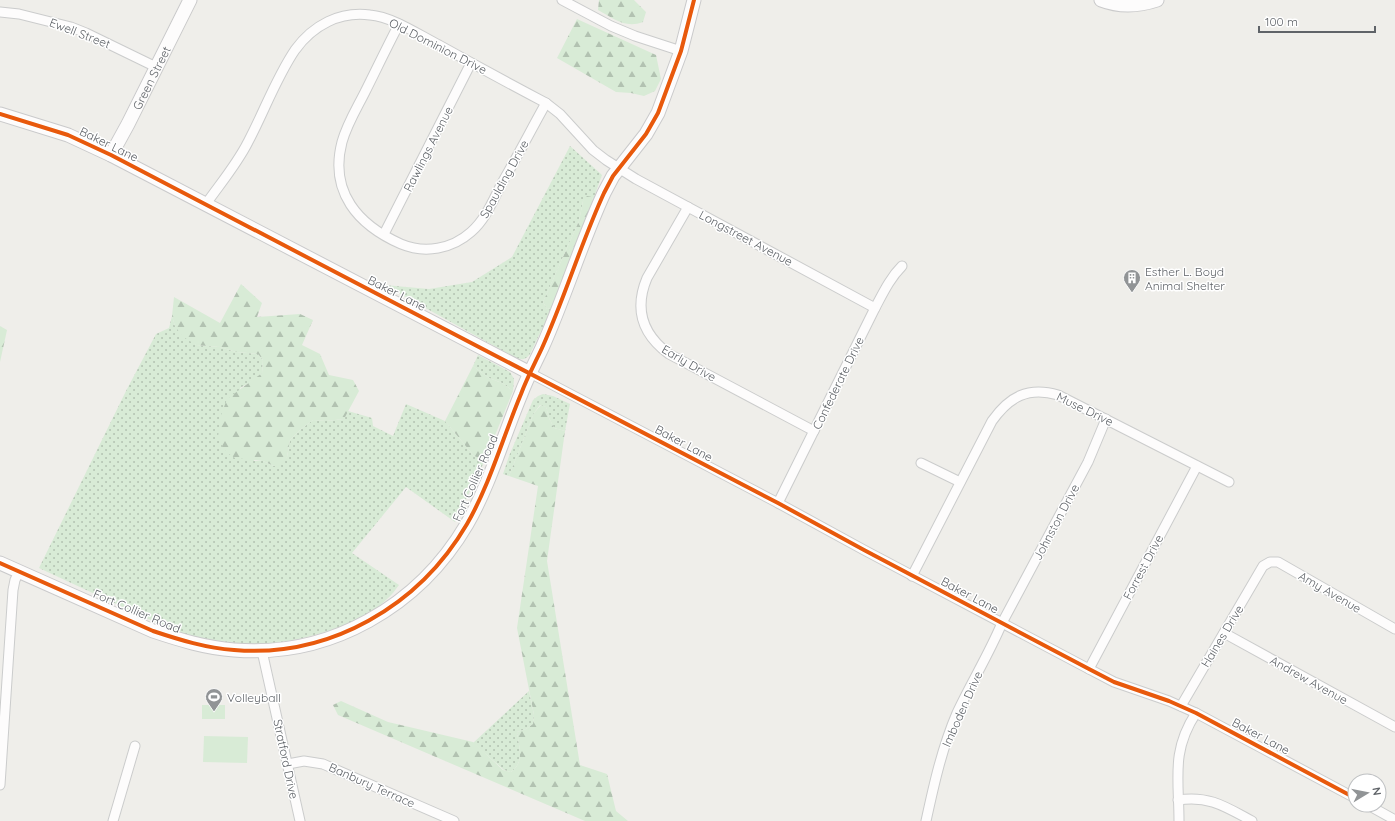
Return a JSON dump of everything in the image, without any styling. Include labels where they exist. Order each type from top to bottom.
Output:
[{"type":"street","name":"Green Street","points":[[111,155],[190,0]]},
{"type":"street","points":[[562,0],[612,26],[635,36],[682,51]]},
{"type":"street","name":"Fort Collier Road","points":[[0,563],[153,631],[200,646],[224,649],[262,651],[314,643],[352,630],[391,608],[426,579],[452,548],[470,518],[542,347],[604,193],[619,168],[646,134],[658,113],[682,51],[694,0]]},
{"type":"street","points":[[1101,0],[1125,5],[1157,0]]},
{"type":"street","name":"Ewell Street","points":[[0,12],[19,14],[71,27],[156,67]]},
{"type":"street","name":"Old Dominion Drive","points":[[206,204],[239,157],[288,61],[307,36],[326,22],[348,15],[372,15],[398,24],[546,103],[560,114],[593,150],[619,168]]},
{"type":"street","name":"Spaulding Drive","points":[[398,24],[346,130],[340,152],[340,177],[346,198],[358,216],[366,223],[401,244],[425,249],[448,246],[456,243],[477,226],[486,213],[546,103]]},
{"type":"street","name":"Rawlings Avenue","points":[[384,234],[471,63]]},
{"type":"street","name":"Baker Lane","points":[[0,114],[68,135],[111,155],[778,503],[1002,624],[1114,682],[1181,706],[1196,713],[1347,794]]},
{"type":"street","name":"Longstreet Avenue","points":[[619,168],[875,308]]},
{"type":"street","name":"Early Drive","points":[[688,207],[643,287],[641,309],[642,319],[647,331],[660,347],[669,354],[814,431]]},
{"type":"street","name":"Confederate Drive","points":[[778,503],[887,285],[894,274],[902,266]]},
{"type":"street","name":"Muse Drive","points":[[912,576],[992,421],[1006,404],[1021,395],[1039,391],[1058,395],[1229,482]]},
{"type":"street","name":"Johnston Drive","points":[[1002,624],[1088,462],[1106,419]]},
{"type":"street","points":[[921,462],[960,482]]},
{"type":"street","name":"Forrest Drive","points":[[1089,669],[1197,466]]},
{"type":"street","name":"Amy Avenue","points":[[1264,566],[1270,562],[1278,562],[1395,629]]},
{"type":"street","name":"Haines Drive","points":[[1181,706],[1264,566]]},
{"type":"street","points":[[0,785],[13,590],[15,580],[19,572]]},
{"type":"street","name":"Imboden Drive","points":[[926,821],[933,785],[947,739],[957,714],[994,643],[1002,624]]},
{"type":"street","name":"Andrew Avenue","points":[[1224,633],[1395,726]]},
{"type":"street","name":"Stratford Drive","points":[[262,651],[300,821]]},
{"type":"street","points":[[1179,821],[1177,777],[1178,760],[1184,735],[1196,713]]},
{"type":"street","points":[[113,821],[136,746]]},
{"type":"street","name":"Banbury Terrace","points":[[288,764],[304,761],[323,764],[454,821]]},
{"type":"street","points":[[1178,800],[1198,798],[1209,800],[1219,803],[1252,821]]},
{"type":"street","points":[[1382,813],[1395,820]]},
{"type":"green space","points":[[599,0],[634,0],[646,12],[643,22],[630,24],[619,22],[598,10]]},
{"type":"green space","points":[[577,19],[656,55],[661,79],[655,91],[644,96],[616,92],[557,58]]},
{"type":"green space","points":[[570,146],[602,175],[593,200],[592,197],[583,201],[579,221],[543,302],[547,309],[552,308],[530,354],[527,357],[522,359],[516,358],[384,285],[429,289],[472,282],[512,257]]},
{"type":"green space","points":[[587,196],[592,197],[593,200],[591,206],[552,308],[547,309],[543,302],[579,221],[583,201]]},
{"type":"green space","points":[[241,284],[262,303],[257,317],[300,314],[313,320],[302,345],[320,354],[329,375],[353,380],[359,391],[344,419],[326,421],[313,420],[290,440],[287,457],[282,464],[274,466],[263,461],[235,458],[226,452],[218,438],[220,418],[227,399],[262,373],[263,360],[258,354],[236,352],[220,347],[196,345],[182,336],[175,326],[172,316],[174,297],[220,323]]},
{"type":"green space","points":[[172,316],[175,326],[196,345],[220,347],[236,352],[258,354],[263,360],[262,373],[254,380],[240,388],[254,461],[263,461],[274,466],[287,457],[290,440],[313,420],[326,421],[344,419],[348,411],[372,418],[373,426],[393,436],[406,404],[445,421],[474,456],[485,460],[455,522],[406,487],[352,553],[399,585],[377,608],[349,623],[301,638],[261,644],[227,642],[183,635],[39,568],[126,391],[156,334],[169,328]]},
{"type":"green space","points":[[0,326],[7,330],[0,362]]},
{"type":"green space","points":[[478,355],[510,372],[514,379],[513,391],[502,383],[489,378],[473,366]]},
{"type":"green space","points":[[473,366],[489,378],[502,383],[513,391],[485,460],[474,456],[445,421]]},
{"type":"green space","points":[[543,394],[553,396],[570,404],[565,431],[554,428],[546,407],[540,405],[534,413],[509,476],[503,474],[509,456],[533,400]]},
{"type":"green space","points":[[541,405],[546,407],[554,428],[565,431],[547,561],[580,765],[607,774],[616,811],[628,821],[585,821],[338,715],[333,705],[341,701],[388,722],[473,742],[503,770],[511,772],[518,764],[520,759],[520,749],[517,732],[526,729],[533,724],[534,715],[517,628],[538,486],[509,476],[534,413]]},
{"type":"green space","points":[[529,691],[534,715],[533,724],[526,729],[517,732],[520,759],[518,764],[511,772],[504,770],[473,743]]},
{"type":"green space","name":"Volleyball","points":[[202,705],[225,705],[225,719],[202,719]]},
{"type":"green space","points":[[204,736],[248,737],[247,763],[203,762]]},
{"type":"cycle path","points":[[0,563],[153,631],[193,643],[234,650],[270,650],[304,645],[337,635],[368,621],[397,602],[424,579],[447,553],[467,524],[483,493],[514,410],[550,329],[604,193],[613,176],[646,134],[658,113],[681,51],[694,0]]},
{"type":"cycle path","points":[[0,114],[68,135],[111,155],[778,503],[1114,682],[1169,701],[1196,713],[1347,794]]},
{"type":"place","name":"Esther L. Boyd Animal Shelter","points":[[1132,293]]},
{"type":"place","name":"Volleyball","points":[[214,712]]}]
